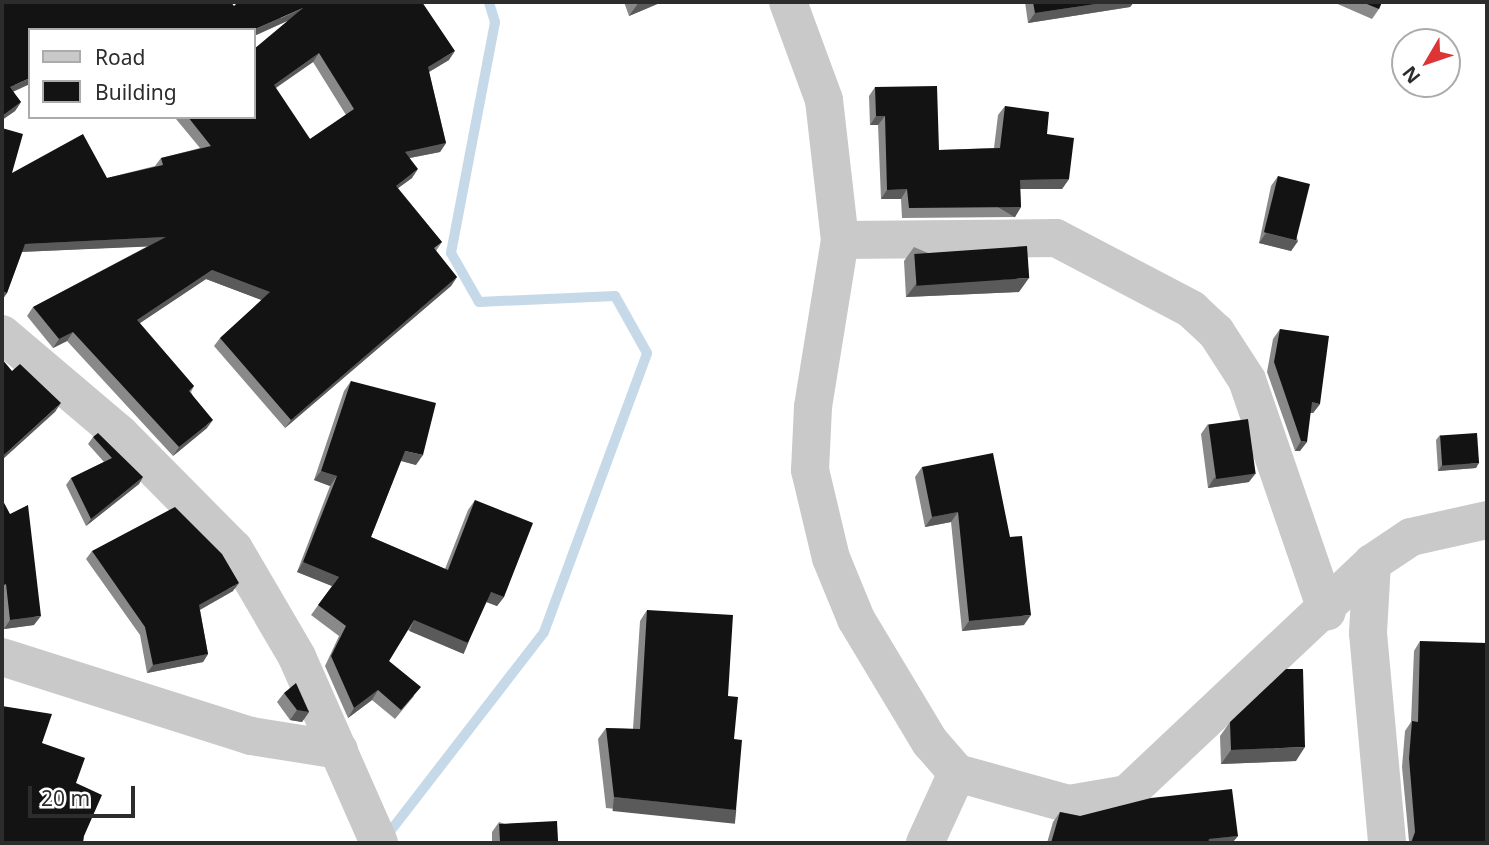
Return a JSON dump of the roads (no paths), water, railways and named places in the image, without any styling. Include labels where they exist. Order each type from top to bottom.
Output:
[{"type":"street","points":[[788,2],[824,100],[840,240],[813,407],[810,470],[831,558],[856,620],[930,742],[957,773],[1069,804],[1127,794],[1327,612],[1372,563],[1411,537],[1487,520]]},
{"type":"street","points":[[840,240],[1056,239],[1191,309],[1216,332],[1247,380],[1327,612]]},
{"type":"street","points":[[2,334],[120,434],[228,541],[297,657],[379,843]]},
{"type":"street","points":[[1372,563],[1368,633],[1387,843]]},
{"type":"street","points":[[2,657],[251,736],[339,751]]},
{"type":"street","points":[[925,843],[957,773]]},
{"type":"waterway","points":[[385,838],[544,632],[647,353],[615,296],[479,302],[451,253],[495,22],[489,2]]}]
